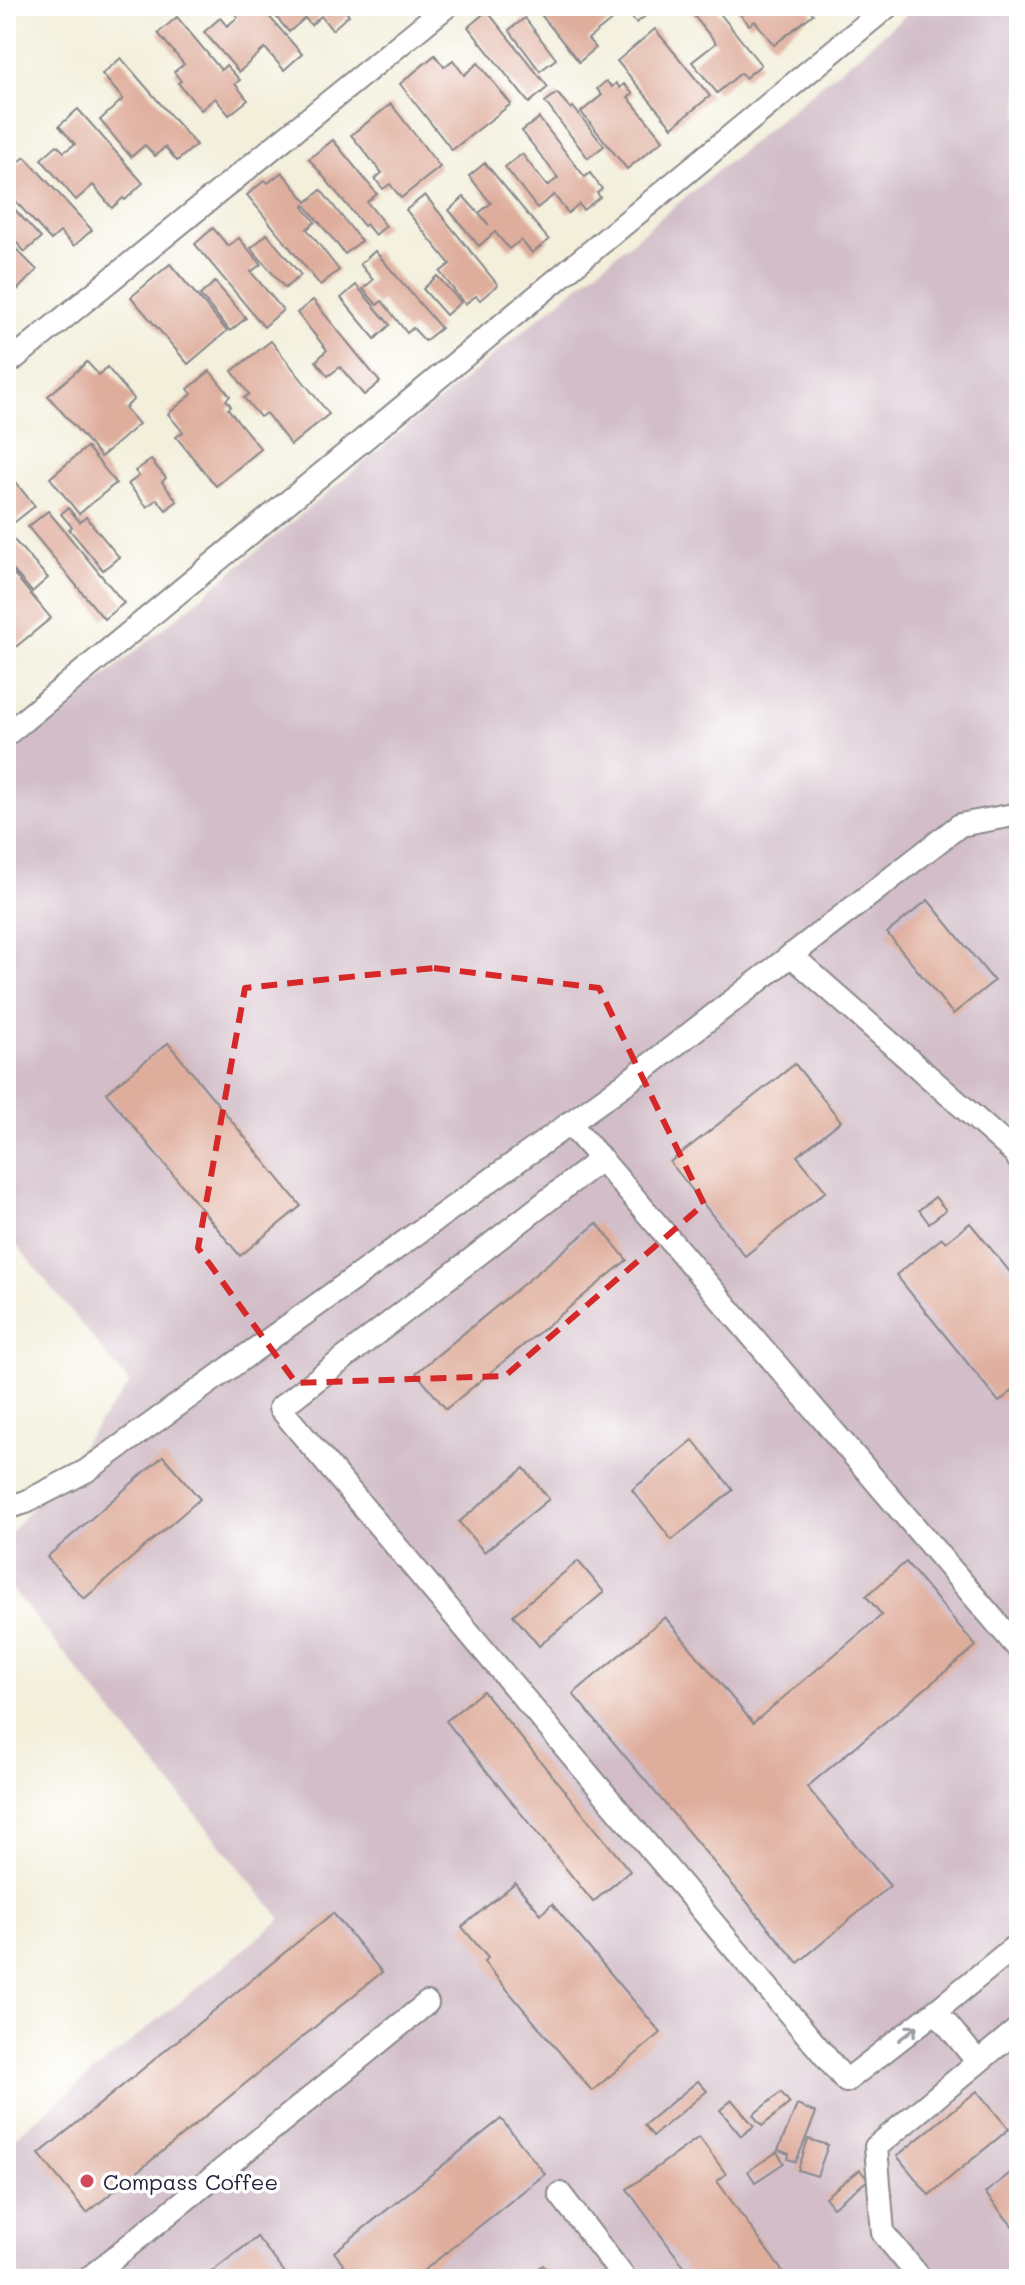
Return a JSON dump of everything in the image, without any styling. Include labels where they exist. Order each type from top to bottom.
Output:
[{"type":"lane","points":[[6,365],[447,6]]},
{"type":"lane","points":[[6,735],[888,6]]},
{"type":"lane","points":[[6,1508],[26,1502],[86,1471],[630,1080],[960,825],[1019,814]]},
{"type":"lane","points":[[791,955],[1016,1154],[1019,1160]]},
{"type":"lane","points":[[569,1123],[1019,1649]]},
{"type":"lane","points":[[601,1159],[280,1408],[846,2081],[1019,1943]]},
{"type":"lane","points":[[88,2279],[427,2003]]},
{"type":"lane","points":[[936,2011],[978,2062]]},
{"type":"lane","points":[[921,2279],[883,2233],[876,2147],[1019,2028]]},
{"type":"lane","points":[[560,2194],[625,2279]]},
{"type":"highlighted area","points":[[434,968],[599,988],[704,1204],[505,1376],[296,1383],[198,1248],[245,988]]},
{"type":"shaded area","points":[[917,6],[1019,6],[1019,2279],[22,2279],[6,2260],[6,2125],[16,2136],[281,1919],[6,1582],[6,1539],[130,1384],[6,1232],[6,758]]},
{"type":"building","points":[[228,6],[260,6],[302,54],[284,70],[265,48],[239,72],[204,32],[220,18],[227,26],[238,17]]},
{"type":"building","points":[[267,6],[341,6],[349,15],[332,30],[321,16],[311,25],[305,18],[289,32]]},
{"type":"building","points":[[534,6],[613,6],[619,14],[588,39],[596,48],[579,62]]},
{"type":"building","points":[[623,6],[649,6],[652,11],[636,23]]},
{"type":"building","points":[[686,6],[714,6],[761,65],[745,78],[741,73],[717,93],[692,62],[716,43]]},
{"type":"building","points":[[736,6],[807,6],[813,14],[774,45],[755,21],[749,25]]},
{"type":"building","points":[[487,11],[548,87],[529,103],[468,27]]},
{"type":"building","points":[[177,17],[221,70],[226,65],[240,80],[235,84],[248,100],[229,115],[215,98],[201,110],[178,83],[181,81],[174,72],[184,64],[158,33]]},
{"type":"building","points":[[525,18],[556,59],[540,71],[509,30]]},
{"type":"building","points":[[655,29],[710,96],[672,127],[617,61]]},
{"type":"building","points":[[435,55],[444,67],[453,60],[464,75],[478,63],[511,104],[452,150],[400,84]]},
{"type":"building","points":[[121,58],[196,145],[177,161],[165,147],[155,156],[145,145],[131,157],[100,120],[123,99],[102,74]]},
{"type":"building","points":[[606,81],[612,87],[616,83],[620,88],[624,84],[633,94],[628,97],[663,140],[627,169],[581,112],[602,95],[597,89]]},
{"type":"building","points":[[557,93],[571,109],[573,107],[604,146],[588,158],[545,102]]},
{"type":"building","points":[[391,104],[440,167],[401,198],[390,184],[383,189],[375,179],[382,173],[351,135]]},
{"type":"building","points":[[78,109],[143,183],[112,208],[93,185],[76,200],[41,159],[57,145],[64,152],[75,144],[59,126]]},
{"type":"building","points":[[539,118],[585,177],[590,173],[602,189],[597,193],[600,197],[583,210],[579,204],[568,213],[554,195],[537,208],[505,167],[522,154],[547,186],[558,178],[522,131]]},
{"type":"building","points":[[333,140],[377,194],[367,202],[386,226],[375,235],[366,224],[364,226],[309,159]]},
{"type":"building","points":[[25,157],[92,230],[74,246],[60,232],[51,240],[7,192],[16,183],[6,173]]},
{"type":"building","points":[[485,163],[549,240],[532,253],[521,240],[509,249],[495,232],[479,246],[449,210],[464,197],[489,225],[479,213],[491,203],[469,176]]},
{"type":"building","points":[[282,172],[307,202],[321,190],[361,241],[345,254],[305,205],[303,207],[315,222],[307,229],[339,270],[320,285],[247,195],[265,180],[268,183]]},
{"type":"building","points":[[425,195],[498,285],[480,300],[476,296],[465,304],[440,272],[450,264],[406,210]]},
{"type":"building","points":[[6,200],[41,238],[25,252],[6,231]]},
{"type":"building","points":[[213,228],[228,246],[239,238],[261,264],[251,272],[283,310],[264,327],[195,244]]},
{"type":"building","points":[[267,234],[301,275],[285,288],[251,248]]},
{"type":"building","points":[[6,239],[37,270],[17,290],[12,284],[6,290]]},
{"type":"building","points":[[375,251],[441,328],[425,341],[413,328],[407,333],[382,301],[377,305],[363,289],[373,280],[360,264]]},
{"type":"building","points":[[170,264],[227,331],[188,364],[131,297]]},
{"type":"building","points":[[437,276],[461,302],[446,315],[423,289]]},
{"type":"building","points":[[215,282],[246,318],[230,331],[200,295]]},
{"type":"building","points":[[356,285],[390,325],[375,339],[341,298]]},
{"type":"building","points":[[313,300],[380,382],[364,395],[340,367],[328,376],[316,361],[327,350],[297,313]]},
{"type":"building","points":[[271,341],[329,414],[291,445],[266,413],[260,417],[244,398],[249,394],[232,371]]},
{"type":"building","points":[[87,362],[99,375],[107,367],[134,399],[125,408],[139,424],[101,457],[48,396]]},
{"type":"building","points":[[210,371],[230,396],[226,400],[231,406],[228,409],[261,449],[216,486],[176,437],[183,432],[168,414],[192,394],[188,389]]},
{"type":"building","points":[[87,447],[116,483],[79,514],[50,478]]},
{"type":"building","points":[[151,460],[166,478],[162,482],[177,501],[166,510],[157,499],[147,507],[128,484],[139,476],[135,471]]},
{"type":"building","points":[[6,471],[35,506],[6,529]]},
{"type":"building","points":[[68,508],[80,522],[86,517],[119,557],[103,570],[69,529],[72,527],[61,514]]},
{"type":"building","points":[[48,511],[124,603],[104,619],[28,527]]},
{"type":"building","points":[[13,539],[48,578],[32,592],[6,562],[6,545]]},
{"type":"building","points":[[8,567],[51,618],[12,650],[6,642]]},
{"type":"building","points":[[928,900],[994,981],[953,1014],[887,933]]},
{"type":"building","points":[[168,1043],[301,1206],[240,1256],[106,1093]]},
{"type":"building","points":[[795,1064],[841,1121],[797,1156],[826,1191],[745,1256],[670,1162]]},
{"type":"building","points":[[935,1197],[946,1210],[929,1223],[919,1210]]},
{"type":"building","points":[[597,1223],[627,1260],[446,1409],[416,1373]]},
{"type":"building","points":[[970,1223],[1019,1283],[1019,1385],[999,1402],[896,1275],[942,1238],[946,1242]]},
{"type":"building","points":[[693,1440],[733,1490],[672,1540],[632,1490]]},
{"type":"building","points":[[163,1456],[200,1499],[84,1599],[47,1557]]},
{"type":"building","points":[[524,1468],[549,1499],[484,1552],[459,1522]]},
{"type":"building","points":[[578,1561],[604,1592],[539,1646],[513,1615]]},
{"type":"building","points":[[906,1562],[976,1646],[807,1787],[890,1886],[798,1963],[573,1694],[665,1617],[753,1723],[882,1615],[866,1596]]},
{"type":"building","points":[[483,1691],[630,1871],[593,1902],[446,1721]]},
{"type":"building","points":[[515,1883],[541,1914],[552,1904],[661,2033],[592,2091],[484,1962],[488,1958],[462,1927]]},
{"type":"building","points":[[333,1913],[382,1972],[87,2213],[39,2154]]},
{"type":"building","points":[[698,2081],[707,2091],[653,2136],[644,2125]]},
{"type":"building","points":[[977,2091],[1009,2129],[929,2195],[897,2156]]},
{"type":"building","points":[[781,2092],[790,2103],[762,2126],[753,2115]]},
{"type":"building","points":[[732,2100],[754,2126],[741,2136],[720,2110]]},
{"type":"building","points":[[797,2105],[816,2113],[796,2162],[788,2159],[789,2154],[778,2150]]},
{"type":"building","points":[[501,2119],[545,2174],[413,2279],[355,2279],[334,2252]]},
{"type":"building","points":[[699,2137],[726,2174],[717,2181],[788,2279],[693,2279],[627,2189]]},
{"type":"building","points":[[808,2139],[828,2145],[817,2176],[798,2170]]},
{"type":"building","points":[[777,2152],[784,2163],[755,2182],[748,2171]]},
{"type":"building","points":[[1019,2166],[1019,2234],[985,2193]]},
{"type":"building","points":[[860,2170],[868,2180],[833,2207],[825,2197]]},
{"type":"building","points":[[257,2237],[290,2279],[202,2279]]},
{"type":"building","points":[[543,2265],[554,2279],[525,2279]]},
{"type":"place","name":"Compass Coffee","points":[[87,2181]]}]
